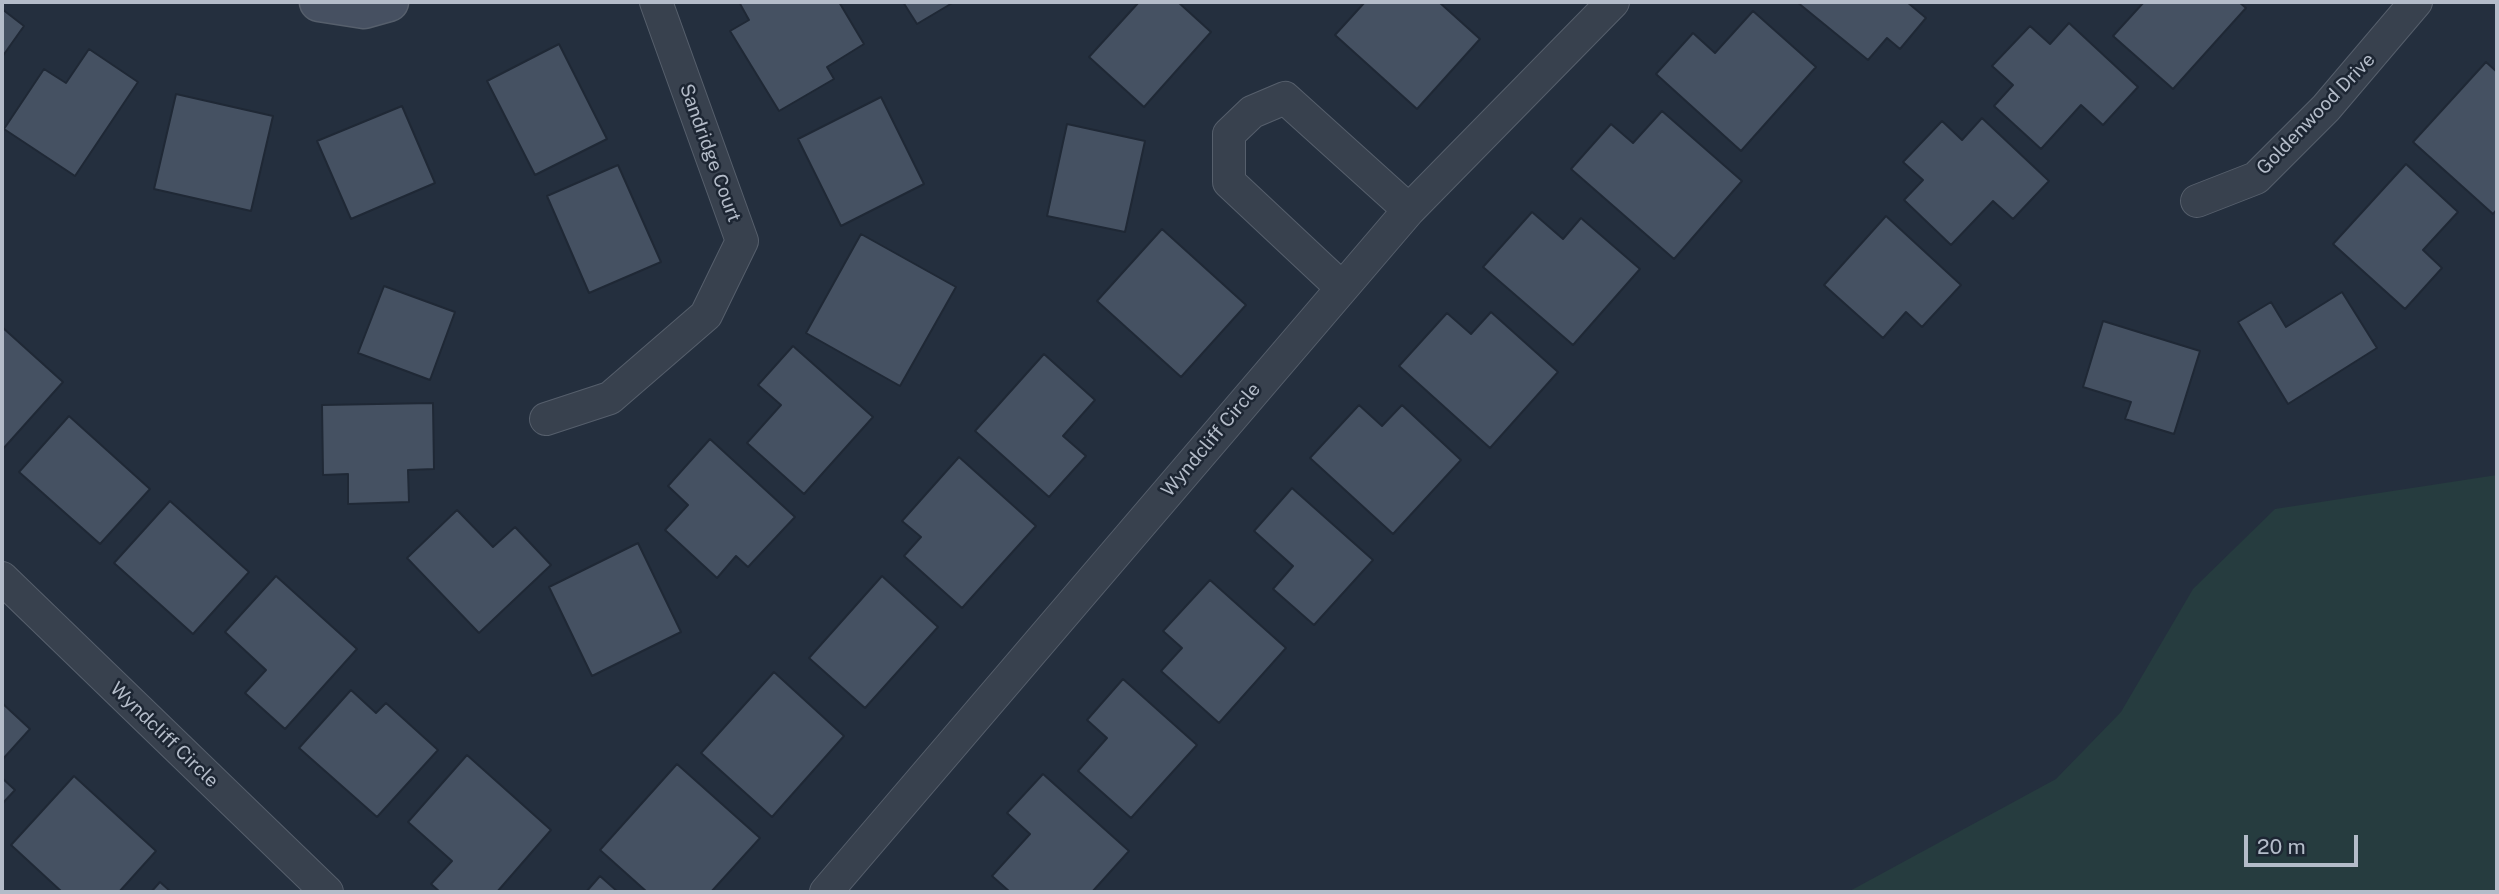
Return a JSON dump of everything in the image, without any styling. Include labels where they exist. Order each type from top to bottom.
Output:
[{"type":"street","points":[[319,2],[364,9],[388,2]]},
{"type":"street","name":"Sandridge Court","points":[[546,419],[610,398],[706,315],[742,241],[656,2]]},
{"type":"street","name":"Wyndcliff Circle","points":[[826,892],[1409,210],[1613,2]]},
{"type":"street","name":"Goldenwood Drive","points":[[2197,201],[2256,178],[2326,108],[2416,2]]},
{"type":"street","points":[[1341,287],[1229,182],[1228,134],[1252,112],[1285,98],[1409,210]]},
{"type":"street","name":"Wyndcliff Circle","points":[[2,578],[327,892]]},
{"type":"green space","points":[[2497,475],[2497,892],[1848,892],[2056,779],[2121,712],[2193,589],[2275,509]]},
{"type":"building","points":[[739,2],[839,2],[864,44],[827,67],[834,79],[779,111],[730,31],[749,20]]},
{"type":"building","points":[[903,2],[954,2],[917,24]]},
{"type":"building","points":[[1139,2],[1178,2],[1211,32],[1144,107],[1089,57]]},
{"type":"building","points":[[1365,2],[1439,2],[1480,39],[1417,109],[1335,35]]},
{"type":"building","points":[[1797,2],[1907,2],[1926,18],[1900,49],[1887,38],[1868,60]]},
{"type":"building","points":[[2144,2],[2239,2],[2246,8],[2173,89],[2113,36]]},
{"type":"building","points":[[2,9],[24,26],[2,57]]},
{"type":"building","points":[[1753,11],[1816,67],[1741,151],[1656,74],[1693,33],[1715,53]]},
{"type":"building","points":[[2069,23],[2138,87],[2103,125],[2081,105],[2041,149],[1994,106],[2013,85],[1992,66],[2030,26],[2050,44]]},
{"type":"building","points":[[559,44],[607,139],[535,175],[487,81]]},
{"type":"building","points":[[89,49],[138,82],[75,176],[4,129],[44,69],[66,83]]},
{"type":"building","points":[[2486,62],[2497,72],[2497,209],[2493,214],[2413,142]]},
{"type":"building","points":[[176,94],[273,116],[251,211],[154,189]]},
{"type":"building","points":[[881,97],[924,184],[841,226],[798,139]]},
{"type":"building","points":[[402,106],[435,183],[351,219],[317,141]]},
{"type":"building","points":[[1662,111],[1742,181],[1674,259],[1571,169],[1611,124],[1633,143]]},
{"type":"building","points":[[1982,118],[2049,181],[2013,219],[1993,201],[1951,245],[1904,200],[1923,180],[1903,162],[1942,121],[1962,140]]},
{"type":"building","points":[[1067,124],[1145,141],[1125,232],[1047,216]]},
{"type":"building","points":[[2406,164],[2458,212],[2423,250],[2442,268],[2405,309],[2333,244]]},
{"type":"building","points":[[618,165],[661,262],[589,293],[547,196]]},
{"type":"building","points":[[1532,212],[1563,239],[1581,218],[1640,269],[1573,345],[1483,267]]},
{"type":"building","points":[[1886,216],[1961,285],[1922,327],[1906,312],[1883,338],[1824,285]]},
{"type":"building","points":[[1162,229],[1246,305],[1181,377],[1097,301]]},
{"type":"building","points":[[861,234],[956,287],[900,386],[806,333]]},
{"type":"building","points":[[384,286],[455,312],[430,380],[358,353]]},
{"type":"building","points":[[2342,292],[2377,348],[2288,404],[2238,322],[2271,302],[2286,327]]},
{"type":"building","points":[[1491,312],[1558,372],[1490,448],[1399,366],[1447,313],[1471,334]]},
{"type":"building","points":[[2103,321],[2200,351],[2174,434],[2125,419],[2131,402],[2083,387]]},
{"type":"building","points":[[2,327],[63,382],[2,450]]},
{"type":"building","points":[[793,346],[873,417],[804,494],[747,443],[781,405],[758,385]]},
{"type":"building","points":[[1044,354],[1095,400],[1063,436],[1086,456],[1049,497],[975,431]]},
{"type":"building","points":[[433,403],[434,469],[408,470],[409,502],[348,504],[348,474],[323,475],[322,405]]},
{"type":"building","points":[[1359,405],[1382,426],[1402,405],[1461,460],[1393,534],[1310,458]]},
{"type":"building","points":[[69,416],[150,489],[100,544],[19,472]]},
{"type":"building","points":[[710,439],[795,517],[748,567],[736,556],[717,578],[665,530],[688,505],[668,486]]},
{"type":"building","points":[[959,457],[1036,526],[962,608],[904,556],[921,537],[902,521]]},
{"type":"building","points":[[1292,488],[1373,560],[1314,625],[1273,589],[1293,566],[1254,531]]},
{"type":"building","points":[[170,501],[249,572],[193,634],[114,563]]},
{"type":"building","points":[[457,510],[493,547],[515,527],[551,565],[479,633],[407,558]]},
{"type":"building","points":[[638,543],[681,632],[592,676],[549,587]]},
{"type":"building","points":[[276,576],[357,649],[285,729],[245,693],[266,670],[225,632]]},
{"type":"building","points":[[882,576],[938,627],[865,708],[809,658]]},
{"type":"building","points":[[1210,580],[1286,648],[1219,723],[1161,671],[1182,648],[1163,631]]},
{"type":"building","points":[[774,672],[844,736],[772,817],[701,753]]},
{"type":"building","points":[[1123,679],[1197,745],[1131,818],[1078,771],[1107,738],[1087,720]]},
{"type":"building","points":[[351,690],[376,713],[386,703],[438,750],[377,817],[299,748]]},
{"type":"building","points":[[2,703],[30,729],[2,760]]},
{"type":"building","points":[[467,755],[551,830],[497,892],[440,892],[431,884],[452,861],[408,822]]},
{"type":"building","points":[[677,764],[760,838],[711,892],[647,892],[600,850]]},
{"type":"building","points":[[1043,774],[1129,851],[1092,892],[1010,892],[992,876],[1030,834],[1007,813]]},
{"type":"building","points":[[74,776],[156,851],[119,892],[62,892],[11,845]]},
{"type":"building","points":[[2,778],[15,790],[2,804]]},
{"type":"building","points":[[600,876],[618,892],[586,892]]},
{"type":"building","points":[[160,882],[171,892],[151,892]]}]
